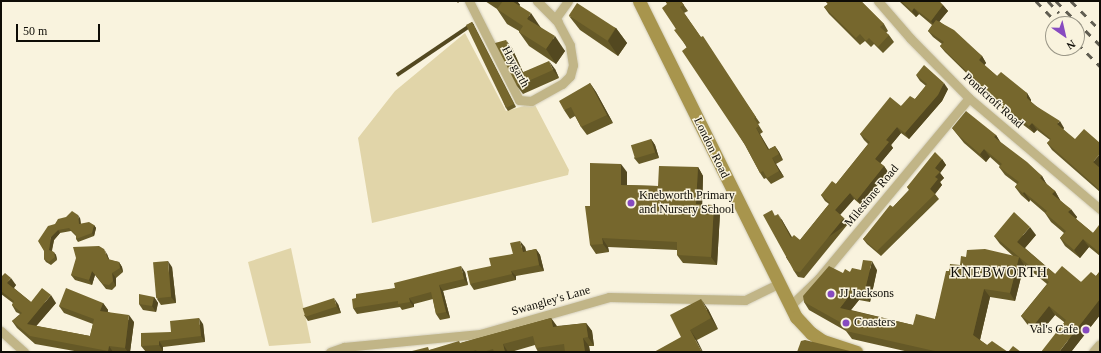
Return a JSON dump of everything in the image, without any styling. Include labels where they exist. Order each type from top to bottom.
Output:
[{"type":"main road","name":"London Road","points":[[639,1],[778,284],[796,317],[809,336],[841,349],[856,352]]},
{"type":"street","name":"Haygarth","points":[[469,1],[519,100],[531,101],[562,84],[570,76],[573,65],[570,46],[555,19],[537,1]]},
{"type":"street","points":[[555,19],[568,1]]},
{"type":"street","name":"Pondcroft Road","points":[[878,1],[910,38],[970,98],[1100,209]]},
{"type":"street","name":"Milestone Road","points":[[790,306],[819,278],[970,98]]},
{"type":"street","name":"Swangley's Lane","points":[[330,352],[344,347],[480,334],[609,297],[745,300],[778,284]]},
{"type":"street","points":[[1,330],[24,352]]},
{"type":"street","points":[[1094,352],[1100,345]]},
{"type":"shaded area","points":[[465,33],[506,111],[534,103],[569,170],[568,175],[372,223],[358,138],[395,91]]},
{"type":"shaded area","points":[[291,248],[311,343],[269,346],[248,262]]},
{"type":"building","points":[[503,1],[512,1],[531,13],[527,19],[555,36],[546,49],[519,32],[523,26],[497,9]]},
{"type":"building","points":[[665,1],[681,1],[684,5],[680,7],[701,37],[703,36],[756,117],[754,118],[759,126],[756,128],[768,150],[775,146],[779,154],[772,158],[779,171],[767,178],[763,171],[760,173],[745,145],[682,51],[687,47],[674,30],[676,29],[662,8],[667,4]]},
{"type":"building","points":[[826,1],[861,1],[884,24],[880,27],[889,35],[878,47],[869,38],[866,41],[860,34],[856,38],[824,7],[828,4]]},
{"type":"building","points":[[901,1],[939,1],[943,5],[931,21],[914,8],[912,11]]},
{"type":"building","points":[[577,3],[616,28],[607,41],[569,16]]},
{"type":"building","points":[[936,20],[954,30],[982,56],[979,60],[997,76],[1001,72],[1027,93],[1027,98],[1036,106],[1060,121],[1057,124],[1075,139],[1084,129],[1100,143],[1100,154],[1093,162],[1100,168],[1100,190],[1047,143],[1051,139],[1032,123],[1029,126],[1001,104],[940,46],[944,42],[928,31]]},
{"type":"building","points":[[472,22],[514,104],[506,108],[466,25]]},
{"type":"building","points":[[506,40],[521,73],[549,61],[553,70],[517,86],[495,43]]},
{"type":"building","points":[[924,65],[944,83],[938,95],[905,133],[897,127],[886,140],[889,142],[875,159],[884,166],[857,200],[850,193],[835,210],[844,218],[800,272],[794,271],[763,215],[772,210],[775,216],[778,214],[791,238],[794,235],[800,240],[830,203],[821,195],[832,181],[836,184],[870,142],[860,134],[890,97],[901,106],[910,96],[915,99],[927,84],[916,75]]},
{"type":"building","points":[[590,83],[607,115],[581,127],[571,107],[564,110],[559,101]]},
{"type":"building","points":[[966,111],[996,135],[994,137],[1027,162],[1042,176],[1040,178],[1055,191],[1052,194],[1071,209],[1068,212],[1093,233],[1099,225],[1100,226],[1100,253],[1083,239],[1074,250],[1060,238],[1066,231],[1045,213],[1047,211],[1024,192],[1023,193],[1015,187],[1019,182],[999,167],[1002,164],[984,149],[980,154],[958,135],[952,128]]},
{"type":"building","points":[[651,139],[655,152],[635,159],[631,145]]},
{"type":"building","points":[[935,152],[942,159],[935,168],[940,172],[935,177],[938,179],[930,189],[935,194],[877,251],[863,239],[890,205],[893,207],[910,189],[907,187]]},
{"type":"building","points":[[590,163],[621,164],[621,185],[658,186],[659,166],[698,167],[696,204],[714,205],[711,257],[677,255],[677,242],[602,238],[603,244],[590,245],[585,206],[590,206]]},
{"type":"building","points":[[72,211],[78,215],[79,224],[89,222],[94,225],[92,233],[76,239],[76,235],[69,228],[58,230],[51,237],[49,250],[54,252],[55,257],[49,262],[44,259],[44,251],[38,241],[48,226],[55,224],[58,219],[66,217]]},
{"type":"building","points":[[1014,212],[1030,227],[1017,242],[1055,274],[1062,266],[1081,282],[1091,272],[1096,276],[1100,271],[1100,299],[1059,352],[1041,352],[1066,320],[1049,306],[1034,325],[1021,316],[1049,282],[994,236]]},
{"type":"building","points":[[520,241],[523,252],[536,249],[539,265],[511,271],[512,274],[470,284],[467,271],[491,266],[489,258],[513,254],[510,243]]},
{"type":"building","points":[[99,246],[104,249],[108,259],[119,262],[120,268],[112,273],[113,281],[109,285],[103,284],[92,271],[89,280],[71,275],[76,258],[73,247]]},
{"type":"building","points":[[985,249],[1019,257],[1010,293],[984,289],[973,335],[987,345],[992,341],[1008,352],[939,352],[846,331],[847,326],[804,302],[803,296],[829,266],[843,273],[845,269],[850,272],[852,268],[861,270],[863,260],[872,261],[864,294],[853,291],[840,308],[913,325],[916,314],[935,319],[946,271],[949,271],[950,264],[960,265],[961,256],[966,257],[967,250]]},
{"type":"building","points":[[168,261],[171,297],[156,298],[153,262]]},
{"type":"building","points":[[461,266],[464,279],[439,285],[446,312],[436,314],[431,292],[409,298],[410,302],[398,304],[398,301],[353,308],[352,299],[356,298],[356,294],[395,288],[394,283]]},
{"type":"building","points":[[5,273],[11,278],[7,283],[31,302],[42,288],[51,295],[27,324],[90,336],[94,319],[59,306],[66,288],[103,303],[100,311],[129,315],[125,348],[109,346],[108,351],[30,336],[12,321],[22,313],[12,305],[14,301],[1,291],[1,277]]},
{"type":"building","points":[[139,294],[154,297],[152,306],[139,304]]},
{"type":"building","points":[[334,298],[337,307],[305,317],[303,308]]},
{"type":"building","points":[[701,299],[711,318],[690,330],[702,352],[654,352],[681,337],[670,315]]},
{"type":"building","points":[[199,318],[201,336],[159,341],[159,345],[141,346],[141,333],[171,332],[170,321]]},
{"type":"building","points":[[551,318],[553,327],[586,323],[588,337],[583,338],[585,352],[565,352],[564,344],[536,348],[533,336],[503,344],[505,352],[494,352],[493,349],[483,352],[477,352],[476,350],[471,352],[408,352],[428,347],[429,350],[459,341],[460,343]]},
{"type":"building","points":[[805,340],[854,352],[797,352],[801,341]]},
{"type":"building","points":[[1013,346],[1021,352],[1008,352]]},
{"type":"railway","points":[[1036,1],[1050,16]]},
{"type":"railway","points":[[1048,1],[1059,13]]},
{"type":"railway","points":[[1056,1],[1100,45]]},
{"type":"railway","points":[[1071,1],[1100,30]]},
{"type":"railway","points":[[1085,51],[1100,66]]},
{"type":"place","name":"Knebworth Primary and Nursery School","points":[[631,203]]},
{"type":"place","name":"JJ Jacksons","points":[[831,294]]},
{"type":"place","name":"Coasters","points":[[846,323]]},
{"type":"place","name":"Val's Cafe","points":[[1086,330]]},
{"type":"district","name":"KNEBWORTH","points":[[999,273]]}]
